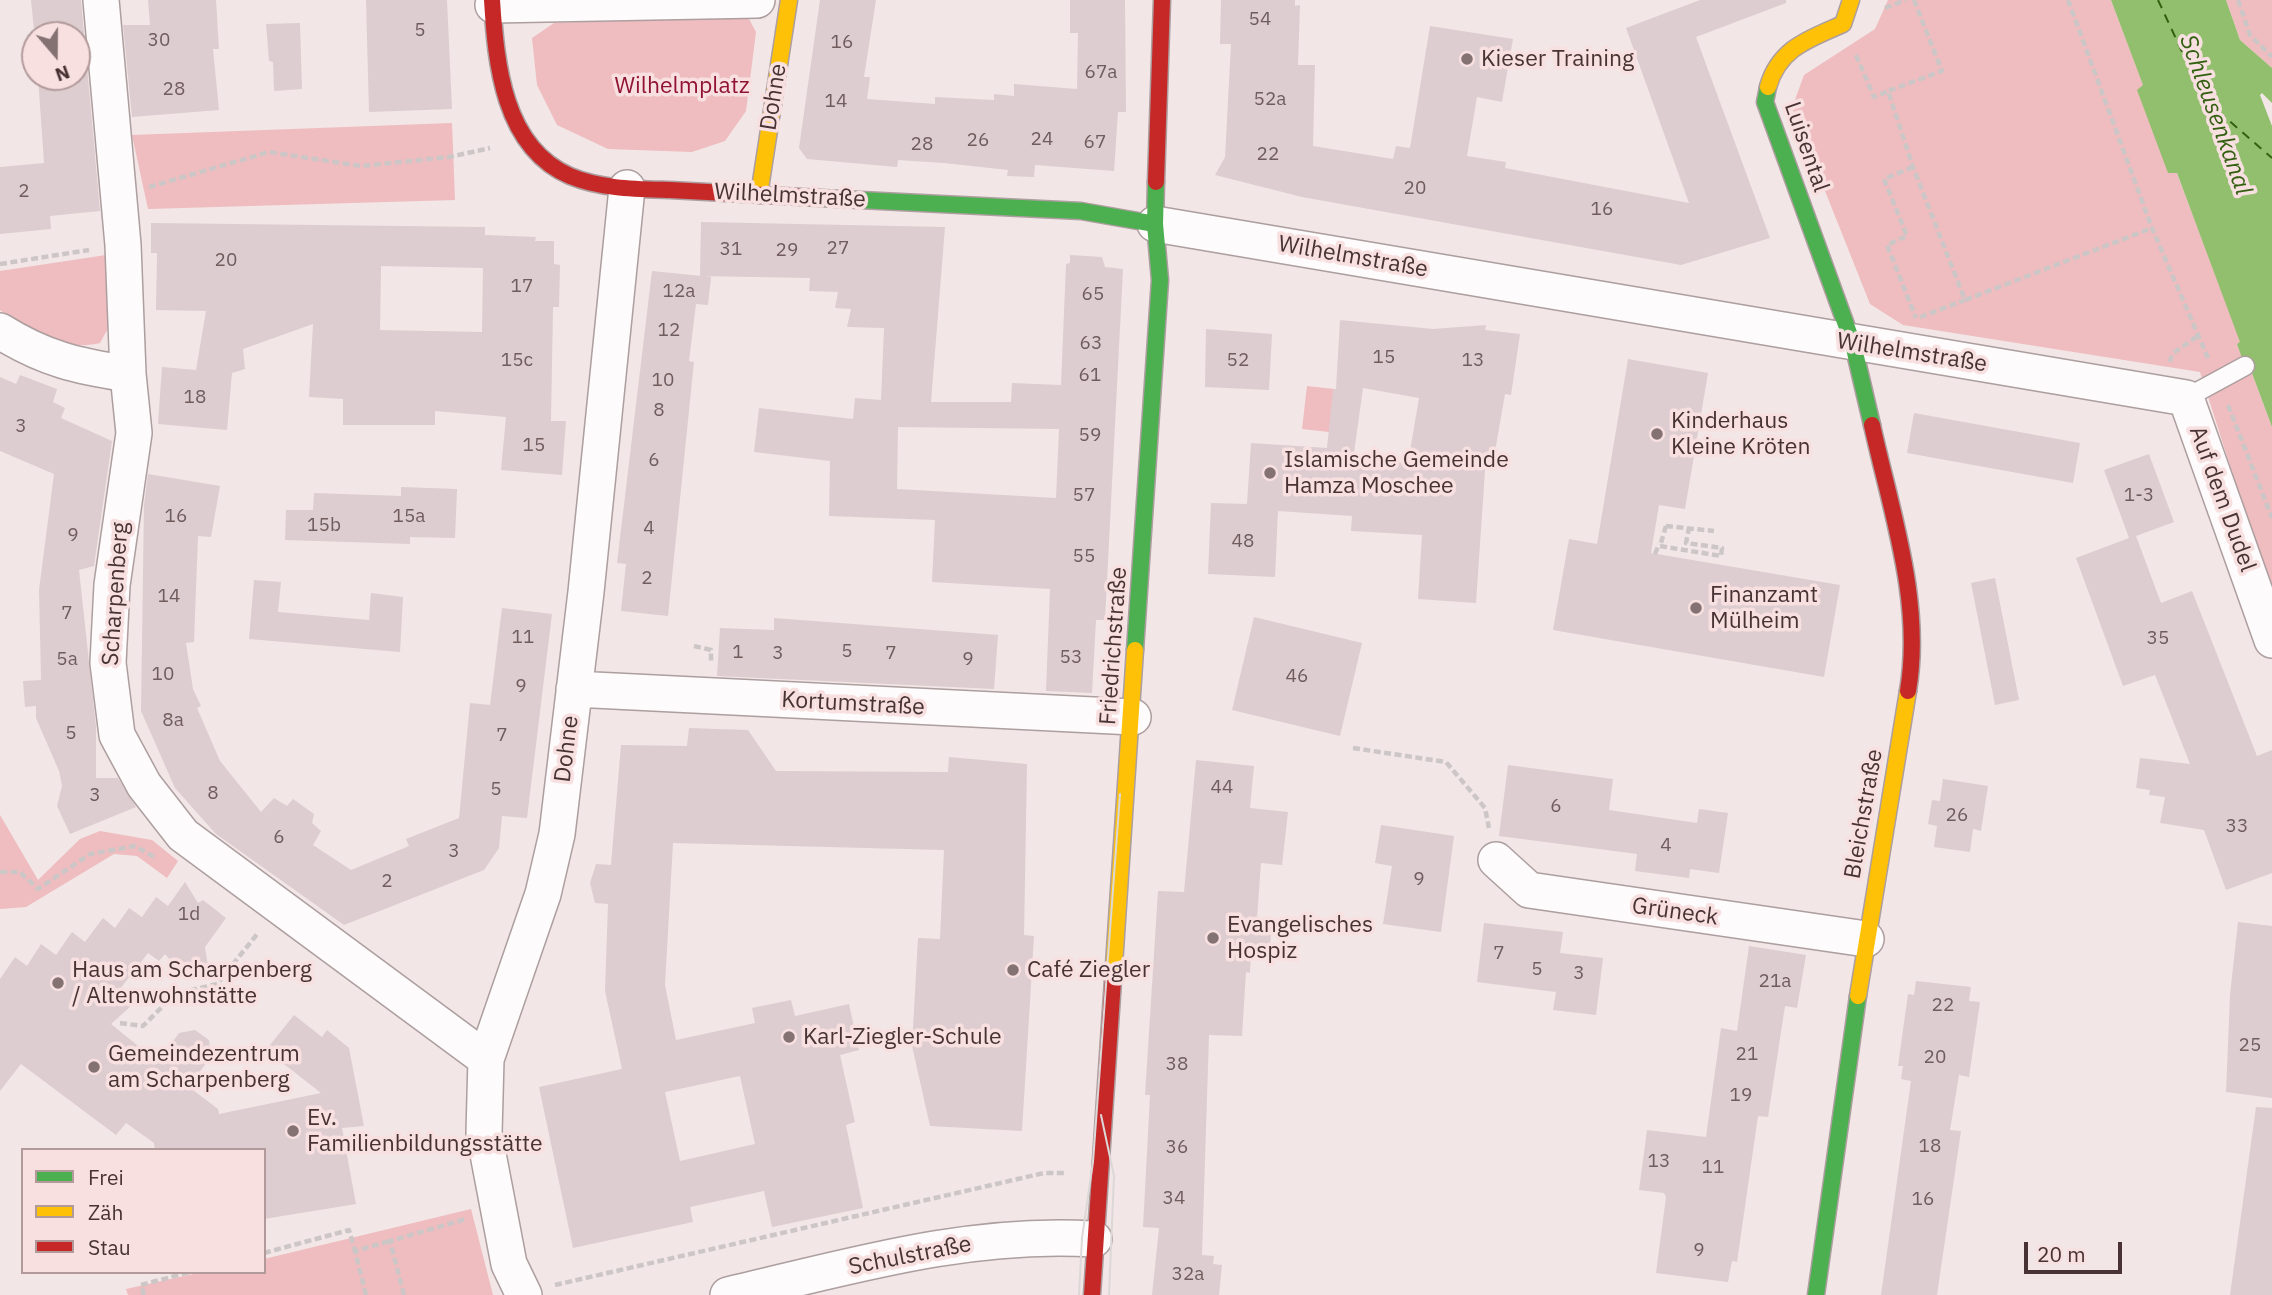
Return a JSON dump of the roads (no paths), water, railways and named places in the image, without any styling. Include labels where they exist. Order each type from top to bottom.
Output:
[{"type":"main road","name":"Dohne","points":[[759,195],[789,0]]},
{"type":"main road","name":"Friedrichstraße","points":[[1092,1295],[1133,717],[1160,280],[1155,224],[1162,0]]},
{"type":"main road","name":"Luisental","points":[[1851,0],[1843,24],[1785,50],[1770,72],[1765,102],[1853,344]]},
{"type":"main road","name":"Wilhelmstraße","points":[[493,2],[502,82],[510,112],[544,159],[564,173],[627,188],[1081,211],[1155,224]]},
{"type":"main road","name":"Bleichstraße","points":[[1816,1295],[1866,939],[1914,649],[1909,588],[1853,344]]},
{"type":"street","name":"Scharpenberg","points":[[101,0],[123,245],[128,374],[134,433],[113,585],[108,663],[117,735],[144,785],[183,835],[486,1059]]},
{"type":"street","points":[[493,2],[757,0]]},
{"type":"street","name":"Dohne","points":[[523,1294],[509,1264],[484,1133],[486,1059],[545,882],[557,834],[627,188]]},
{"type":"street","name":"Wilhelmstraße","points":[[1155,224],[1853,344],[2186,398]]},
{"type":"street","points":[[0,331],[33,352],[78,366],[128,374]]},
{"type":"street","name":"Auf dem Dudel","points":[[2186,398],[2272,640]]},
{"type":"street","name":"Kortumstraße","points":[[574,689],[1133,717]]},
{"type":"street","name":"Grüneck","points":[[1496,860],[1529,890],[1866,939]]},
{"type":"street","name":"Schulstraße","points":[[728,1295],[921,1250],[1010,1240],[1094,1239]]},
{"type":"lane","points":[[2186,398],[2245,366]]},
{"type":"water","name":"Schleusenkanal","points":[[2111,0],[2226,0],[2240,40],[2272,68],[2272,103],[2262,93],[2260,95],[2272,126],[2272,427],[2246,357],[2242,358],[2237,344],[2240,342],[2177,173],[2168,173],[2137,90],[2143,85]]},
{"type":"tram line","points":[[1079,1295],[1082,1238],[1093,1162],[1120,794]]},
{"type":"tram line","points":[[1101,1115],[1114,1176],[1109,1295]]},
{"type":"place","name":"Kieser Training","points":[[1467,59]]},
{"type":"place","name":"Kinderhaus Kleine Kröten","points":[[1657,434]]},
{"type":"place","name":"Islamische Gemeinde Hamza Moschee","points":[[1270,473]]},
{"type":"place","name":"Finanzamt Mülheim","points":[[1696,608]]},
{"type":"place","name":"Evangelisches Hospiz","points":[[1213,938]]},
{"type":"place","name":"Café Ziegler","points":[[1013,970]]},
{"type":"place","name":"Haus am Scharpenberg / Altenwohnstätte","points":[[58,983]]},
{"type":"place","name":"Karl-Ziegler-Schule","points":[[789,1037]]},
{"type":"place","name":"Gemeindezentrum am Scharpenberg","points":[[94,1067]]},
{"type":"place","name":"Ev. Familienbildungsstätte","points":[[293,1131]]},
{"type":"park label","name":"Wilhelmplatz","points":[[682,86]]}]
